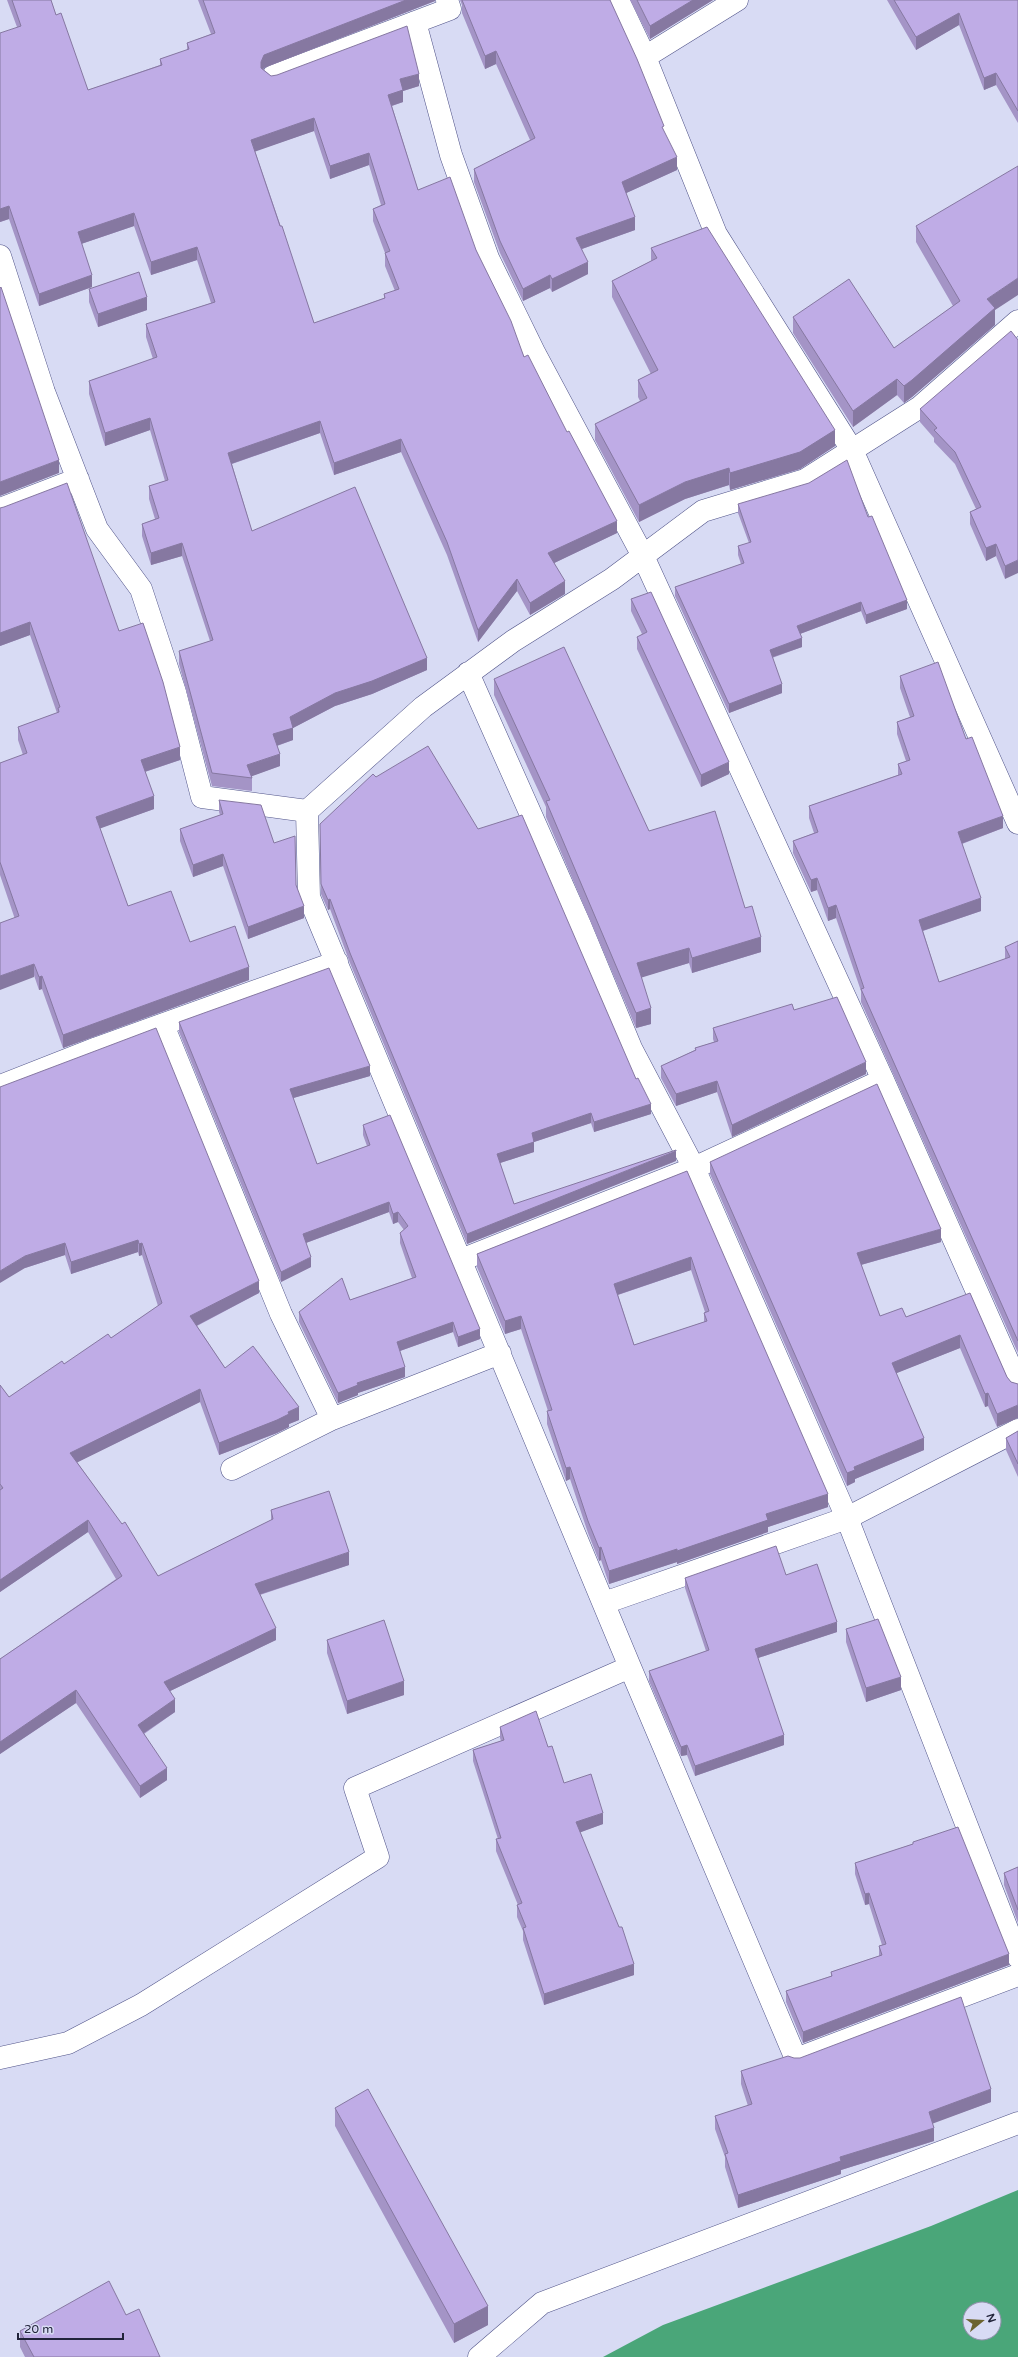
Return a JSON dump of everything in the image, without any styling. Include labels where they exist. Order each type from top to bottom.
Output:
[{"type":"street","points":[[273,76],[450,9],[447,0]]},
{"type":"street","points":[[618,0],[645,57],[716,234],[852,450],[1018,823]]},
{"type":"street","points":[[645,57],[737,0]]},
{"type":"street","points":[[415,22],[451,156],[488,258],[535,354],[643,556],[883,1080],[1018,1384]]},
{"type":"street","points":[[0,256],[44,392],[97,529],[142,589],[175,692],[202,796],[307,811]]},
{"type":"street","points":[[1017,325],[920,407],[805,480],[703,511],[612,579],[513,641],[423,707],[307,811],[309,896],[630,1667],[796,2059],[1018,1975]]},
{"type":"street","points":[[0,509],[78,479]]},
{"type":"street","points":[[468,673],[580,925],[631,1048],[694,1168],[848,1518],[1018,1957]]},
{"type":"street","points":[[0,1086],[337,962]]},
{"type":"street","points":[[163,1025],[281,1314],[332,1419]]},
{"type":"street","points":[[461,1260],[694,1168],[883,1080]]},
{"type":"street","points":[[232,1469],[332,1419],[500,1352]]},
{"type":"street","points":[[604,1603],[848,1518],[1018,1430]]},
{"type":"street","points":[[0,2058],[68,2043],[141,2005],[378,1858],[355,1788],[630,1667]]},
{"type":"street","points":[[479,2357],[542,2304],[1018,2123]]},
{"type":"shaded area","points":[[1018,2190],[1018,2357],[603,2357],[663,2325],[931,2226]]},
{"type":"building","points":[[12,0],[51,0],[56,15],[61,13],[88,90],[162,65],[160,59],[189,49],[187,43],[215,33],[203,0],[406,0],[264,55],[261,62],[261,68],[271,76],[277,75],[407,26],[419,74],[400,79],[403,90],[388,95],[418,190],[450,177],[476,250],[511,321],[524,357],[528,355],[567,432],[569,431],[617,521],[548,553],[565,581],[530,603],[517,579],[478,630],[447,542],[401,439],[334,463],[320,421],[228,453],[252,531],[355,487],[427,658],[372,681],[335,693],[290,717],[293,728],[273,734],[280,754],[247,765],[252,778],[212,773],[179,651],[213,640],[182,543],[151,553],[142,524],[159,518],[149,486],[168,480],[150,418],[105,433],[89,381],[157,357],[146,324],[215,302],[197,247],[151,262],[134,213],[78,232],[92,275],[39,294],[9,206],[0,209],[0,33],[21,26]],"holes":[[[314,118],[330,166],[369,153],[385,204],[373,209],[390,251],[385,253],[399,289],[384,294],[385,298],[314,323],[282,226],[280,226],[251,140]]]},
{"type":"building","points":[[462,0],[610,0],[637,59],[664,126],[662,127],[677,157],[622,182],[635,217],[576,238],[588,262],[552,279],[550,275],[523,289],[500,241],[474,169],[535,138],[496,51],[485,56]]},
{"type":"building","points":[[637,0],[693,0],[650,26]]},
{"type":"building","points":[[894,0],[1018,0],[1018,111],[996,73],[984,78],[959,13],[916,37]]},
{"type":"building","points":[[1018,166],[1018,278],[987,299],[995,308],[912,380],[904,386],[897,379],[853,411],[793,317],[849,279],[894,348],[960,301],[916,226]]},
{"type":"building","points":[[707,227],[835,430],[800,452],[730,473],[729,468],[685,482],[639,505],[595,424],[647,398],[638,380],[658,370],[612,281],[657,258],[651,248]]},
{"type":"building","points":[[139,272],[147,297],[98,314],[89,289]]},
{"type":"building","points":[[1,287],[59,460],[0,482],[0,288]]},
{"type":"building","points":[[1011,331],[1018,340],[1018,560],[1005,566],[996,544],[986,548],[970,512],[981,507],[955,452],[934,430],[937,428],[920,409]]},
{"type":"building","points":[[847,460],[868,517],[872,516],[907,600],[866,615],[861,602],[797,626],[802,638],[770,650],[782,684],[729,704],[675,587],[744,563],[738,546],[751,542],[738,504],[809,483]]},
{"type":"building","points":[[67,483],[119,631],[143,623],[163,682],[180,747],[141,760],[154,796],[96,817],[128,906],[171,891],[190,942],[235,926],[249,967],[63,1035],[42,976],[39,977],[34,964],[0,976],[0,923],[19,916],[0,862],[0,763],[27,753],[18,727],[59,712],[58,708],[60,707],[30,622],[0,633],[0,508]]},
{"type":"building","points":[[651,592],[729,762],[701,775],[637,637],[647,632],[631,599]]},
{"type":"building","points":[[564,647],[649,831],[715,811],[745,908],[752,906],[761,937],[692,958],[689,948],[637,963],[651,1008],[636,1013],[546,801],[550,800],[494,679]]},
{"type":"building","points":[[938,662],[966,739],[972,737],[1003,816],[958,832],[981,898],[919,920],[939,982],[1010,957],[1005,947],[1018,941],[1018,1341],[861,989],[864,988],[836,905],[828,908],[817,878],[811,880],[793,841],[818,832],[809,806],[902,774],[898,764],[910,760],[897,722],[914,716],[900,676]]},
{"type":"building","points":[[428,746],[478,829],[522,815],[636,1079],[638,1078],[651,1104],[594,1122],[591,1113],[532,1133],[534,1142],[497,1154],[514,1204],[676,1150],[467,1234],[350,953],[330,899],[328,900],[321,884],[320,824],[373,774],[376,777]]},
{"type":"building","points":[[219,800],[261,805],[274,843],[295,836],[296,885],[304,906],[248,927],[223,854],[193,865],[180,829],[223,814]]},
{"type":"building","points":[[329,968],[370,1066],[290,1089],[317,1164],[370,1145],[363,1125],[390,1115],[480,1329],[458,1337],[453,1322],[397,1342],[405,1367],[357,1383],[358,1385],[338,1393],[299,1312],[342,1278],[350,1300],[416,1277],[400,1233],[408,1226],[398,1212],[393,1214],[389,1202],[303,1234],[311,1257],[281,1272],[179,1022]]},
{"type":"building","points":[[837,997],[866,1062],[732,1125],[717,1081],[676,1094],[661,1066],[696,1050],[695,1048],[718,1041],[713,1028],[792,1004],[794,1010]]},
{"type":"building","points":[[156,1028],[259,1281],[190,1316],[225,1368],[253,1346],[299,1407],[288,1412],[289,1414],[277,1420],[219,1443],[200,1389],[70,1453],[122,1524],[125,1522],[158,1576],[273,1519],[271,1510],[329,1491],[349,1552],[255,1584],[276,1628],[164,1682],[175,1699],[138,1725],[167,1768],[140,1786],[76,1690],[0,1742],[0,1659],[122,1576],[88,1520],[0,1580],[0,1490],[3,1488],[0,1484],[0,1385],[9,1397],[62,1361],[64,1364],[108,1334],[111,1338],[162,1303],[142,1243],[139,1244],[138,1240],[71,1262],[65,1243],[25,1256],[0,1271],[0,1087]]},
{"type":"building","points":[[877,1084],[941,1229],[857,1253],[880,1316],[902,1308],[906,1317],[970,1293],[1007,1377],[1011,1382],[1018,1384],[1018,1405],[997,1414],[988,1393],[985,1394],[960,1335],[892,1363],[924,1438],[854,1467],[855,1470],[847,1473],[710,1162]]},
{"type":"building","points":[[687,1171],[828,1494],[766,1514],[768,1520],[677,1551],[677,1549],[609,1571],[601,1547],[599,1548],[588,1521],[570,1467],[566,1468],[547,1411],[552,1410],[521,1316],[505,1321],[477,1254]],"holes":[[[691,1257],[709,1311],[704,1313],[707,1321],[634,1345],[614,1284]]]},
{"type":"building","points":[[1018,1431],[1018,1464],[1006,1438]]},
{"type":"building","points":[[776,1546],[786,1575],[817,1564],[837,1622],[755,1649],[784,1735],[695,1766],[687,1745],[681,1747],[649,1671],[709,1650],[685,1578]]},
{"type":"building","points":[[878,1619],[901,1677],[866,1688],[846,1629]]},
{"type":"building","points":[[384,1620],[404,1681],[347,1701],[327,1640]]},
{"type":"building","points":[[536,1711],[548,1747],[552,1746],[564,1783],[591,1774],[603,1813],[576,1822],[619,1927],[622,1927],[634,1964],[544,1994],[523,1928],[526,1927],[517,1905],[522,1903],[496,1839],[501,1838],[473,1750],[504,1740],[500,1727]]},
{"type":"building","points":[[958,1827],[1009,1954],[803,2032],[786,1991],[832,1976],[831,1972],[882,1955],[879,1946],[886,1944],[869,1893],[865,1894],[855,1863],[913,1844],[913,1842]]},
{"type":"building","points":[[1018,1867],[1018,1910],[1004,1873]]},
{"type":"building","points":[[961,1997],[991,2089],[929,2112],[934,2128],[840,2157],[841,2161],[738,2195],[725,2154],[728,2153],[715,2116],[752,2104],[741,2071],[788,2056],[800,2058]]},
{"type":"building","points":[[368,2089],[488,2306],[454,2324],[335,2108]]},
{"type":"building","points":[[109,2281],[126,2315],[139,2309],[160,2357],[34,2357],[20,2331]]}]
